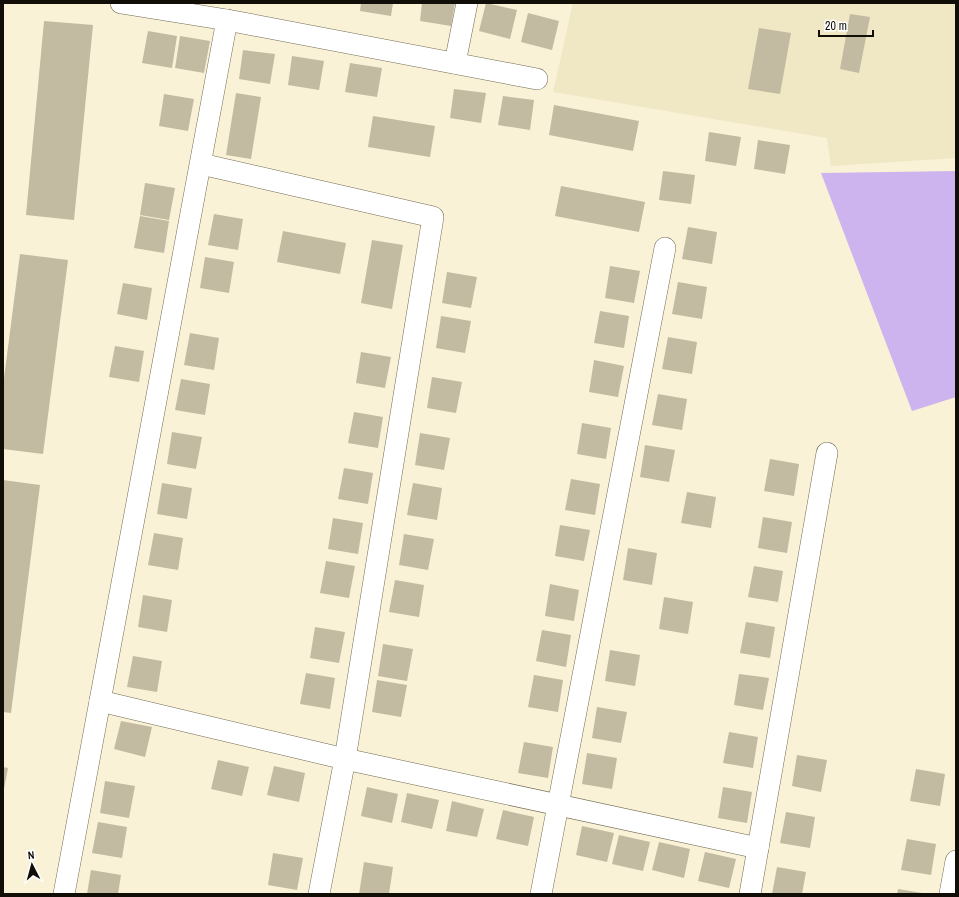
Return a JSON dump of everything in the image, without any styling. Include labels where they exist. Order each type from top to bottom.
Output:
[{"type":"street","points":[[121,3],[228,20],[537,80]]},
{"type":"street","points":[[455,63],[467,3]]},
{"type":"street","points":[[64,894],[228,20]]},
{"type":"street","points":[[201,164],[433,217],[345,759],[319,894]]},
{"type":"street","points":[[541,894],[665,248]]},
{"type":"street","points":[[750,894],[827,453]]},
{"type":"street","points":[[100,701],[345,759],[758,848]]},
{"type":"street","points":[[950,894],[956,861]]},
{"type":"shaded area","points":[[573,3],[956,3],[956,158],[831,166],[827,138],[553,92]]},
{"type":"shaded area","points":[[956,171],[956,397],[912,411],[821,173]]},
{"type":"building","points":[[361,3],[393,3],[391,16],[360,11]]},
{"type":"building","points":[[422,3],[455,3],[451,26],[420,21]]},
{"type":"building","points":[[486,3],[517,10],[510,39],[479,31]]},
{"type":"building","points":[[528,13],[559,21],[552,50],[521,42]]},
{"type":"building","points":[[850,14],[870,17],[859,73],[840,69]]},
{"type":"building","points":[[44,21],[93,25],[74,220],[26,215]]},
{"type":"building","points":[[759,28],[791,33],[780,94],[748,89]]},
{"type":"building","points":[[148,31],[177,36],[172,68],[142,63]]},
{"type":"building","points":[[180,36],[210,41],[204,73],[175,68]]},
{"type":"building","points":[[243,50],[275,54],[270,84],[239,79]]},
{"type":"building","points":[[292,56],[324,61],[319,90],[288,85]]},
{"type":"building","points":[[350,63],[382,68],[377,97],[345,92]]},
{"type":"building","points":[[454,89],[486,93],[481,123],[450,118]]},
{"type":"building","points":[[236,93],[261,97],[251,159],[226,155]]},
{"type":"building","points":[[164,94],[194,99],[188,131],[159,126]]},
{"type":"building","points":[[503,96],[534,100],[530,130],[498,125]]},
{"type":"building","points":[[554,105],[639,121],[633,151],[549,135]]},
{"type":"building","points":[[373,116],[435,126],[430,157],[368,147]]},
{"type":"building","points":[[709,132],[741,137],[736,166],[705,161]]},
{"type":"building","points":[[758,140],[790,145],[785,174],[754,169]]},
{"type":"building","points":[[663,171],[695,175],[691,204],[659,200]]},
{"type":"building","points":[[145,183],[175,188],[169,220],[140,215]]},
{"type":"building","points":[[561,186],[645,202],[639,232],[555,216]]},
{"type":"building","points":[[214,214],[243,219],[238,250],[208,245]]},
{"type":"building","points":[[140,216],[169,221],[164,253],[134,248]]},
{"type":"building","points":[[688,227],[717,232],[712,264],[682,259]]},
{"type":"building","points":[[283,231],[346,243],[340,274],[277,262]]},
{"type":"building","points":[[372,240],[403,245],[392,309],[361,303]]},
{"type":"building","points":[[20,254],[68,260],[43,454],[3,449],[3,386]]},
{"type":"building","points":[[205,257],[234,262],[229,293],[200,288]]},
{"type":"building","points":[[610,266],[640,271],[634,303],[605,298]]},
{"type":"building","points":[[447,272],[477,277],[471,308],[442,303]]},
{"type":"building","points":[[678,282],[707,287],[702,319],[672,314]]},
{"type":"building","points":[[123,283],[152,288],[147,320],[117,314]]},
{"type":"building","points":[[600,311],[629,316],[624,348],[594,343]]},
{"type":"building","points":[[441,316],[471,321],[465,353],[436,348]]},
{"type":"building","points":[[190,333],[219,338],[214,370],[184,365]]},
{"type":"building","points":[[668,337],[697,342],[692,374],[662,369]]},
{"type":"building","points":[[115,346],[144,351],[139,382],[109,377]]},
{"type":"building","points":[[361,352],[391,357],[385,388],[356,383]]},
{"type":"building","points":[[594,360],[624,366],[618,397],[589,392]]},
{"type":"building","points":[[432,377],[462,382],[456,413],[427,408]]},
{"type":"building","points":[[181,379],[210,384],[205,415],[175,410]]},
{"type":"building","points":[[658,394],[687,399],[682,430],[652,425]]},
{"type":"building","points":[[354,412],[383,417],[378,448],[348,443]]},
{"type":"building","points":[[582,423],[611,428],[606,459],[577,454]]},
{"type":"building","points":[[172,432],[202,437],[196,469],[167,464]]},
{"type":"building","points":[[420,433],[450,438],[444,470],[415,465]]},
{"type":"building","points":[[645,445],[675,450],[669,482],[640,477]]},
{"type":"building","points":[[770,459],[799,464],[794,496],[764,491]]},
{"type":"building","points":[[344,468],[373,473],[368,504],[338,499]]},
{"type":"building","points":[[571,479],[600,484],[595,515],[565,510]]},
{"type":"building","points":[[3,480],[40,485],[11,713],[3,712]]},
{"type":"building","points":[[162,483],[192,488],[187,519],[157,514]]},
{"type":"building","points":[[413,483],[442,488],[437,520],[407,515]]},
{"type":"building","points":[[687,492],[716,497],[711,528],[681,523]]},
{"type":"building","points":[[763,517],[792,522],[787,553],[758,548]]},
{"type":"building","points":[[333,518],[363,523],[358,554],[328,549]]},
{"type":"building","points":[[560,525],[590,530],[584,561],[555,556]]},
{"type":"building","points":[[154,533],[183,538],[178,570],[148,565]]},
{"type":"building","points":[[404,534],[434,539],[428,570],[399,565]]},
{"type":"building","points":[[628,548],[657,553],[652,585],[623,580]]},
{"type":"building","points":[[326,561],[355,566],[349,598],[320,593]]},
{"type":"building","points":[[754,566],[783,571],[778,602],[748,597]]},
{"type":"building","points":[[395,580],[424,585],[419,617],[389,612]]},
{"type":"building","points":[[550,584],[579,590],[574,621],[545,616]]},
{"type":"building","points":[[143,595],[172,600],[167,632],[138,627]]},
{"type":"building","points":[[664,597],[693,602],[688,634],[659,629]]},
{"type":"building","points":[[746,622],[775,627],[770,658],[740,653]]},
{"type":"building","points":[[315,627],[345,632],[339,663],[310,658]]},
{"type":"building","points":[[542,630],[571,635],[566,667],[536,661]]},
{"type":"building","points":[[383,644],[413,649],[407,681],[378,676]]},
{"type":"building","points":[[610,650],[640,655],[635,686],[605,681]]},
{"type":"building","points":[[133,656],[162,661],[157,692],[127,687]]},
{"type":"building","points":[[306,673],[335,678],[330,709],[300,704]]},
{"type":"building","points":[[739,674],[769,678],[763,710],[734,705]]},
{"type":"building","points":[[534,675],[563,680],[558,712],[528,707]]},
{"type":"building","points":[[377,680],[407,685],[401,717],[372,712]]},
{"type":"building","points":[[597,707],[627,712],[621,743],[592,738]]},
{"type":"building","points":[[121,721],[152,727],[145,757],[114,749]]},
{"type":"building","points":[[729,732],[758,737],[753,768],[723,763]]},
{"type":"building","points":[[524,742],[553,747],[548,778],[518,773]]},
{"type":"building","points":[[587,753],[617,758],[612,789],[582,784]]},
{"type":"building","points":[[797,755],[827,760],[821,792],[792,786]]},
{"type":"building","points":[[218,760],[249,767],[242,796],[211,789]]},
{"type":"building","points":[[274,766],[305,773],[299,802],[267,795]]},
{"type":"building","points":[[3,767],[8,768],[4,789],[3,789]]},
{"type":"building","points":[[916,769],[945,774],[940,806],[910,801]]},
{"type":"building","points":[[105,781],[135,786],[129,818],[100,813]]},
{"type":"building","points":[[367,787],[398,794],[392,823],[361,816]]},
{"type":"building","points":[[723,787],[752,792],[747,823],[718,818]]},
{"type":"building","points":[[407,793],[439,800],[432,829],[401,822]]},
{"type":"building","points":[[452,801],[484,809],[477,837],[446,831]]},
{"type":"building","points":[[503,810],[534,817],[528,846],[496,839]]},
{"type":"building","points":[[786,812],[815,817],[810,848],[780,843]]},
{"type":"building","points":[[98,822],[127,827],[122,858],[92,853]]},
{"type":"building","points":[[582,826],[614,833],[607,862],[576,855]]},
{"type":"building","points":[[619,835],[650,842],[643,871],[612,864]]},
{"type":"building","points":[[907,839],[936,844],[931,875],[901,870]]},
{"type":"building","points":[[659,842],[690,849],[684,878],[652,870]]},
{"type":"building","points":[[705,852],[736,859],[729,888],[698,881]]},
{"type":"building","points":[[273,853],[303,858],[297,890],[268,885]]},
{"type":"building","points":[[364,862],[393,867],[389,894],[359,894]]},
{"type":"building","points":[[777,867],[806,872],[802,894],[772,894]]},
{"type":"building","points":[[91,870],[121,875],[118,894],[87,894]]},
{"type":"building","points":[[898,889],[922,893],[922,894],[897,894]]}]
